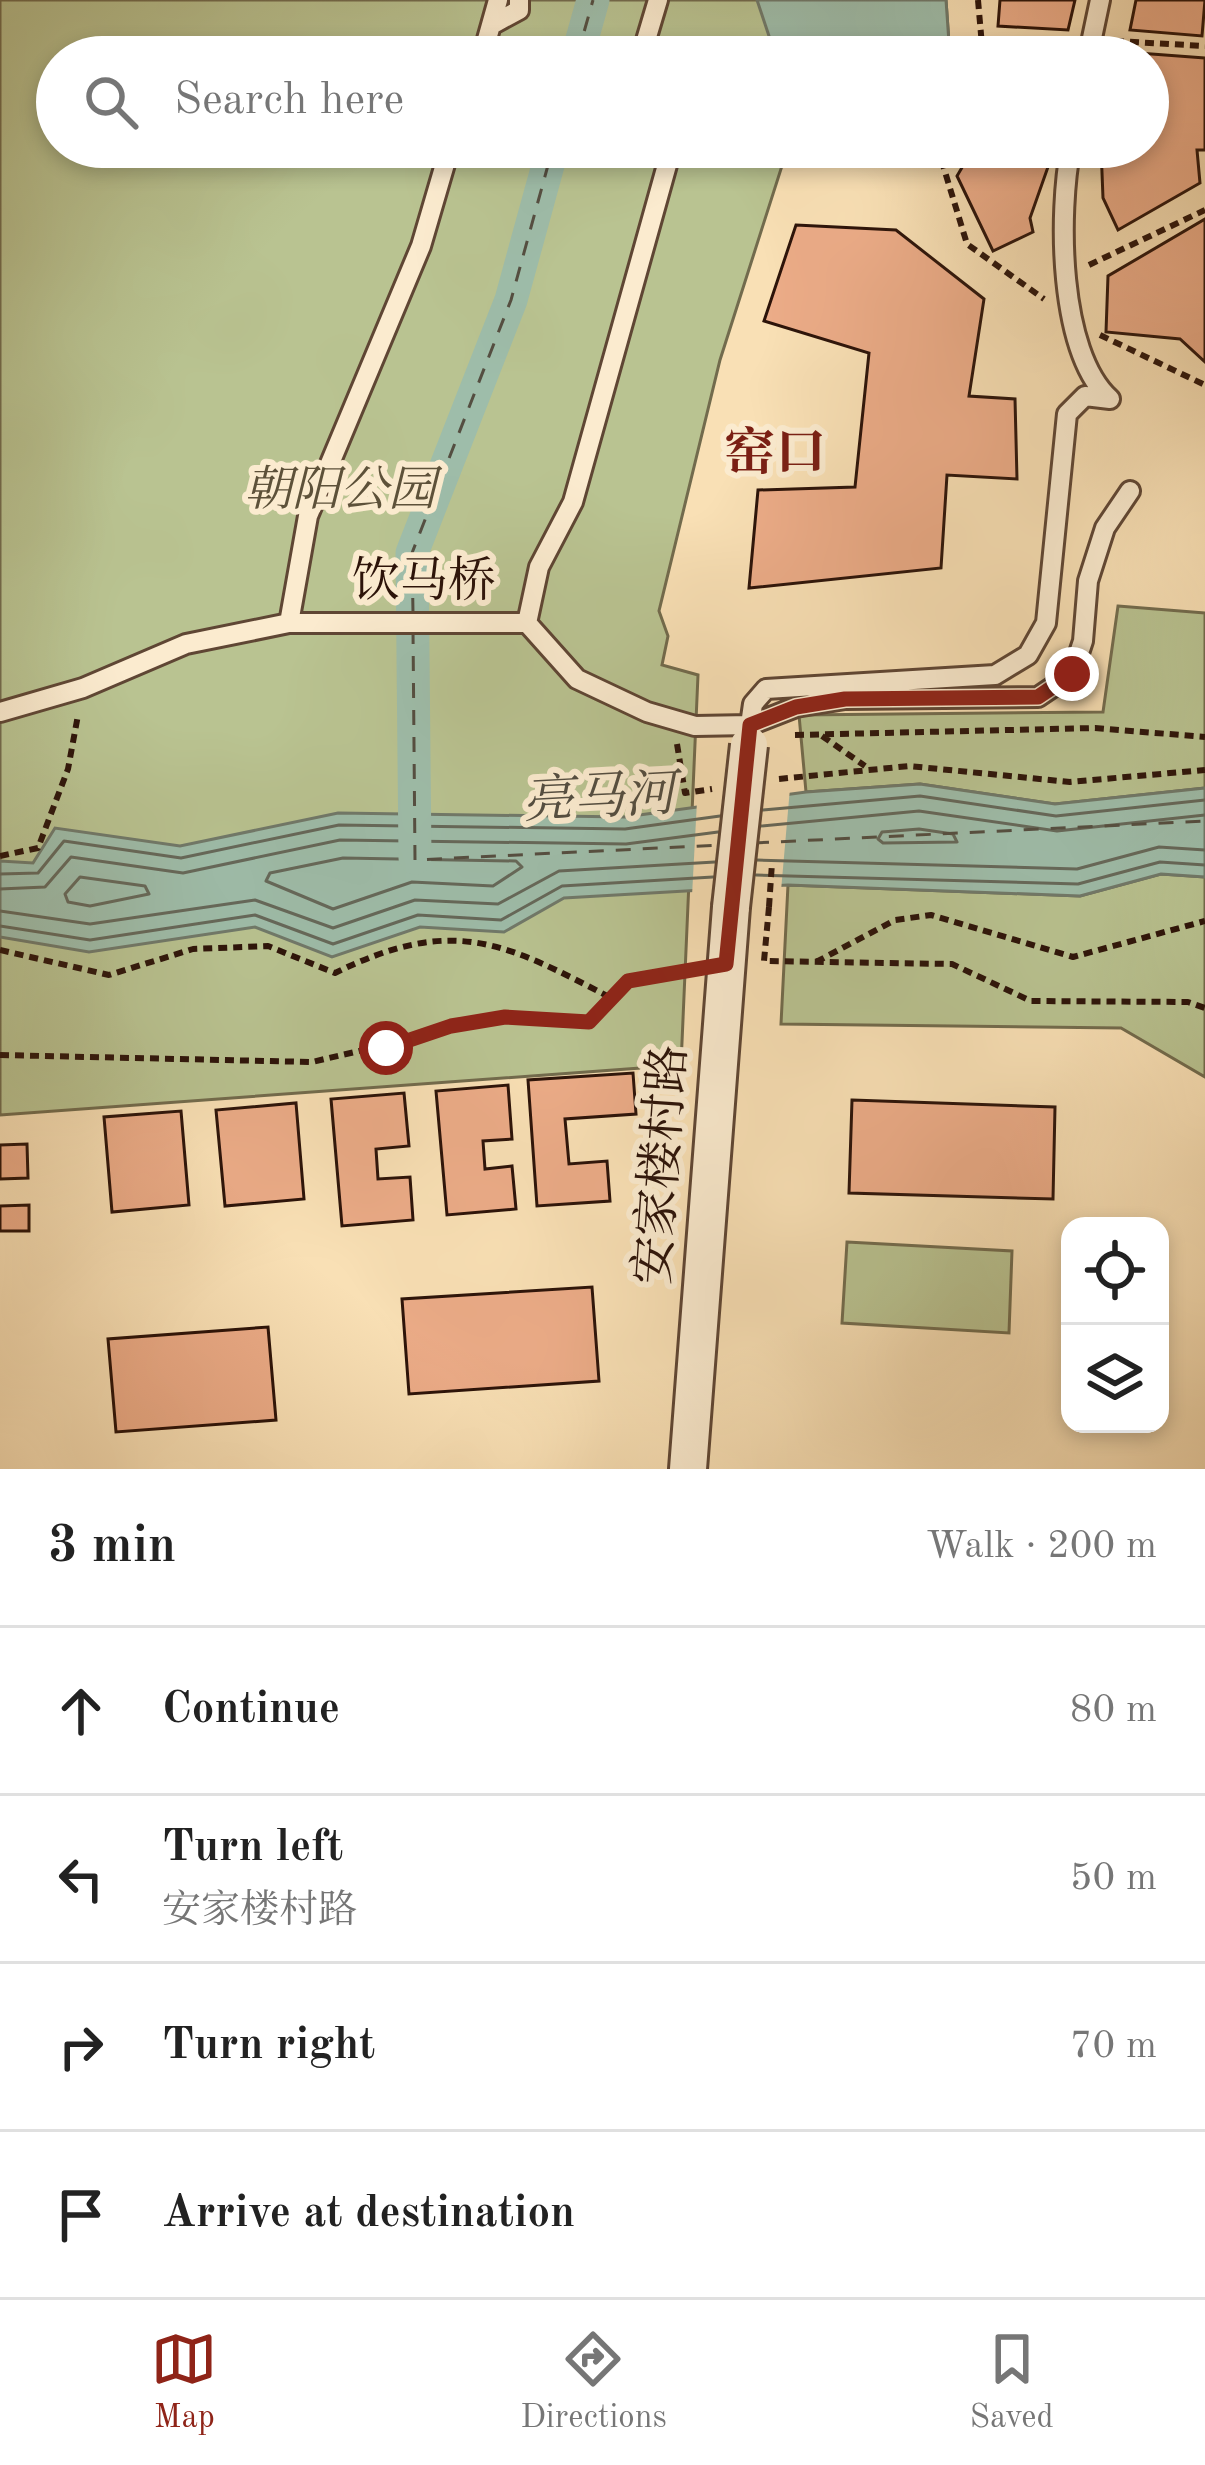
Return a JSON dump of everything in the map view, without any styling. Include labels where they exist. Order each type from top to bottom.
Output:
[{"type":"street","name":"安家楼村路","points":[[688,1469],[731,908],[760,735]]},
{"type":"lane","points":[[490,36],[498,0]]},
{"type":"lane","points":[[495,22],[519,10],[519,0]]},
{"type":"lane","points":[[647,36],[658,0]]},
{"type":"lane","points":[[1092,36],[1100,0]]},
{"type":"lane","points":[[289,623],[308,516],[421,246],[444,168]]},
{"type":"lane","points":[[666,168],[573,502],[538,567],[527,622],[577,679],[695,726],[760,735],[796,707],[845,699],[1038,697],[1072,674],[1083,641],[1088,580],[1105,528],[1130,491]]},
{"type":"lane","points":[[760,735],[753,704],[766,689],[995,675],[1028,655],[1046,623],[1067,414],[1085,396],[1111,399],[1092,382],[1066,275],[1067,168]]},
{"type":"lane","name":"饮马桥","points":[[0,712],[83,688],[186,644],[289,623],[527,622]]},
{"type":"path","points":[[978,0],[981,36]]},
{"type":"path","points":[[944,168],[967,244],[1076,322],[1175,375],[1205,385]]},
{"type":"path","points":[[1066,275],[1205,211]]},
{"type":"path","points":[[0,856],[38,848],[68,769],[83,688]]},
{"type":"path","points":[[673,719],[685,793]]},
{"type":"path","points":[[760,735],[1095,728],[1205,737]]},
{"type":"path","points":[[820,734],[868,768],[909,766],[1070,782],[1205,770]]},
{"type":"path","points":[[764,961],[769,907]]},
{"type":"path","points":[[813,964],[896,920],[931,914],[1073,957],[1205,922]]},
{"type":"path","points":[[0,950],[110,975],[193,949],[268,946],[335,973],[384,949],[428,940],[490,941],[614,999]]},
{"type":"path","points":[[0,1055],[312,1061],[505,1017],[589,1022],[628,981],[764,961],[952,964],[1031,1001],[1188,1002],[1205,1008]]},
{"type":"green space","name":"朝阳公园","points":[[0,0],[946,0],[949,36],[36,36],[36,168],[781,168],[720,360],[659,611],[668,636],[662,665],[698,675],[681,1065],[0,1115]]},
{"type":"green space","points":[[1118,606],[1205,613],[1205,788],[1055,804],[920,784],[806,792],[799,715],[1103,712]]},
{"type":"green space","points":[[1161,874],[1205,877],[1205,1077],[1121,1028],[781,1024],[788,885],[1080,896]]},
{"type":"green space","points":[[847,1242],[1012,1251],[1009,1333],[842,1323]]},
{"type":"water","points":[[757,0],[946,0],[949,36],[769,36]]},
{"type":"water","points":[[920,784],[1055,804],[1205,788],[1205,877],[1161,874],[1080,896],[788,885],[564,898],[504,932],[420,927],[332,957],[255,927],[89,952],[0,937],[0,861],[33,863],[55,828],[180,846],[338,813],[625,817],[806,792]]},
{"type":"pier","points":[[790,788],[781,891],[692,896],[697,801]]},
{"type":"building","points":[[1000,0],[1075,0],[1068,30],[998,26]]},
{"type":"building","points":[[1136,0],[1205,0],[1202,36],[1130,30]]},
{"type":"building","points":[[1169,55],[1205,58],[1205,150],[1197,150],[1200,183],[1118,230],[1103,198],[1102,168],[1169,168]]},
{"type":"building","points":[[962,168],[1048,168],[1030,218],[1033,232],[993,251],[957,176]]},
{"type":"building","points":[[1205,219],[1205,362],[1180,339],[1106,332],[1108,276]]},
{"type":"building","points":[[796,225],[896,230],[984,299],[969,396],[1015,399],[1017,479],[947,475],[941,568],[749,588],[758,490],[855,487],[869,353],[764,321]]},
{"type":"building","points":[[633,1073],[636,1114],[565,1119],[569,1164],[607,1161],[610,1201],[537,1206],[528,1080]]},
{"type":"building","points":[[508,1085],[512,1139],[483,1141],[485,1169],[512,1166],[516,1209],[447,1215],[436,1091]]},
{"type":"building","points":[[404,1093],[409,1146],[376,1149],[378,1179],[410,1177],[413,1220],[342,1226],[331,1099]]},
{"type":"building","points":[[852,1100],[1055,1107],[1053,1199],[849,1193]]},
{"type":"building","points":[[296,1103],[304,1199],[225,1206],[216,1110]]},
{"type":"building","points":[[181,1111],[189,1205],[112,1212],[104,1117]]},
{"type":"building","points":[[27,1144],[28,1178],[0,1179],[0,1145]]},
{"type":"building","points":[[29,1205],[29,1231],[0,1231],[0,1206]]},
{"type":"building","points":[[592,1287],[599,1381],[409,1394],[402,1299]]},
{"type":"building","points":[[268,1327],[276,1420],[116,1432],[108,1339]]},
{"type":"waterway","points":[[583,36],[593,0]]},
{"type":"waterway","points":[[415,858],[412,553],[511,300],[547,168]]},
{"type":"ferry route","points":[[583,36],[593,0]]},
{"type":"ferry route","points":[[413,613],[412,553],[511,300],[547,168]]},
{"type":"ferry route","points":[[413,629],[415,860],[720,845]]},
{"type":"ferry route","points":[[754,843],[1205,821]]},
{"type":"district","name":"窑口","points":[[775,455]]},
{"type":"route","points":[[386,1048],[451,1026],[505,1017],[589,1022],[628,981],[726,964],[750,725],[796,707],[845,699],[1038,697],[1072,674]]},
{"type":"water label","name":"亮马河","points":[[599,800]]}]
